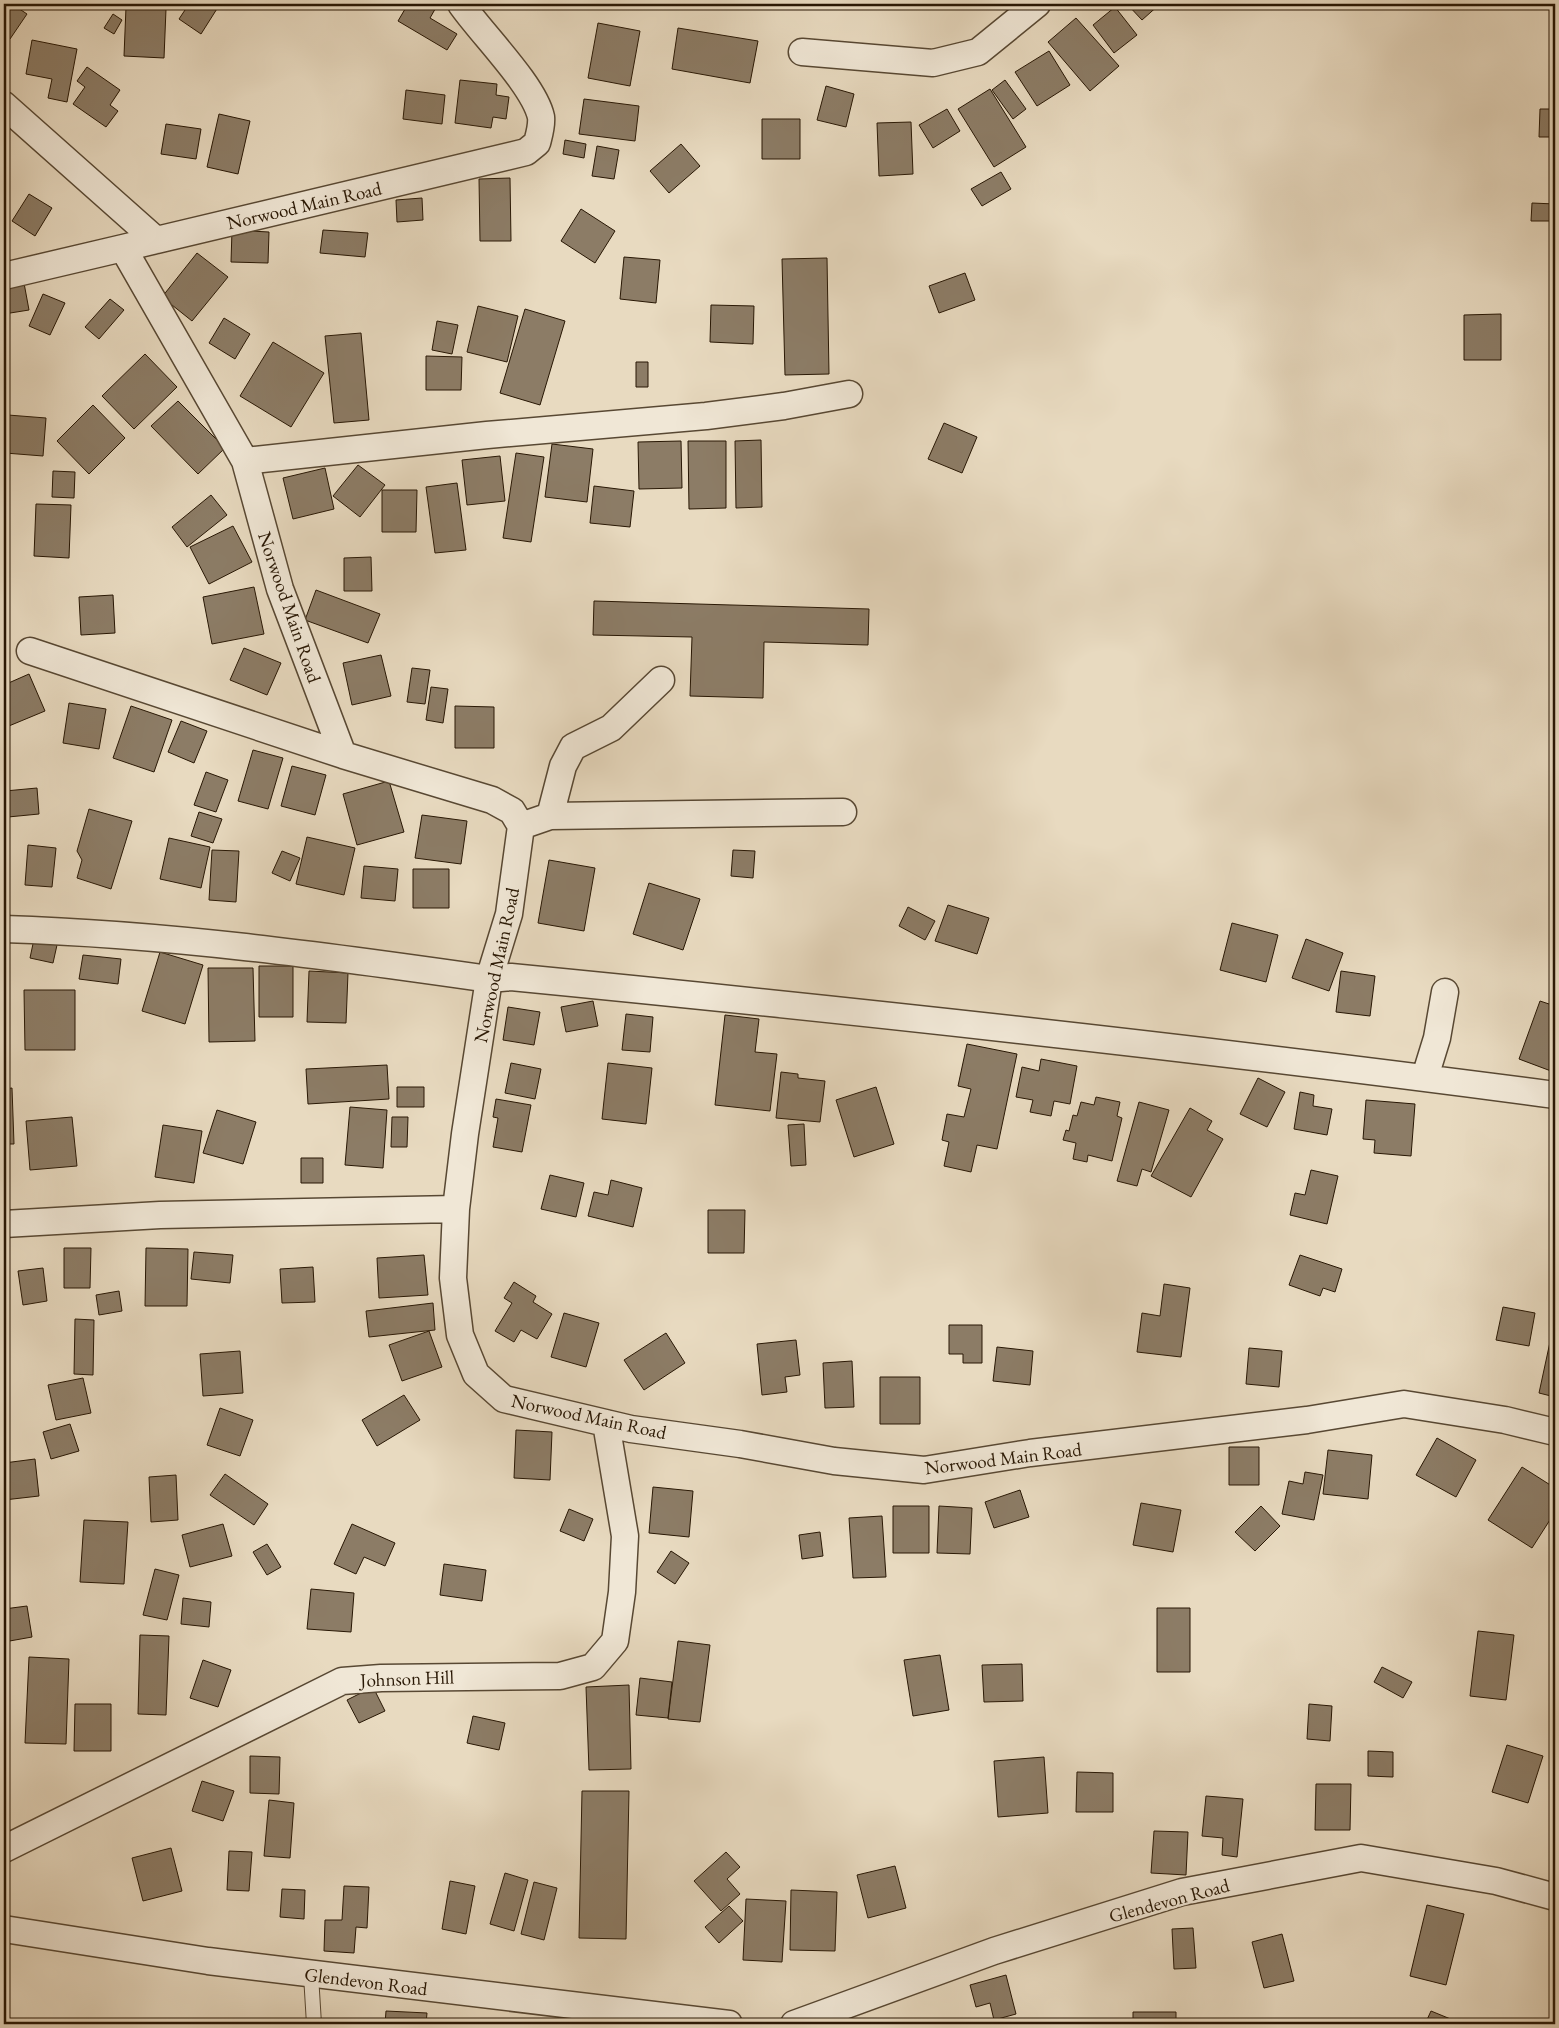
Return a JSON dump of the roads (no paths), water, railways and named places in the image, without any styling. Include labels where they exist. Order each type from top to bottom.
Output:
[{"type":"street","name":"Norwood Main Road","points":[[343,755],[280,588],[245,461],[123,248],[526,152],[537,143],[541,130],[541,118],[538,109],[522,80],[476,26],[461,4]]},
{"type":"street","points":[[802,52],[933,63],[978,52],[1036,4]]},
{"type":"street","points":[[4,105],[156,240]]},
{"type":"street","points":[[4,276],[123,248]]},
{"type":"street","points":[[245,461],[477,436],[706,416],[784,406],[849,394]]},
{"type":"street","points":[[30,651],[343,755],[492,800],[512,811],[521,826],[550,816],[843,812]]},
{"type":"street","points":[[550,816],[563,766],[572,747],[611,728],[661,680]]},
{"type":"street","name":"Norwood Main Road","points":[[521,826],[509,914],[489,979],[465,1134],[456,1209],[453,1278],[460,1335],[476,1374],[504,1399],[631,1429],[740,1444],[834,1461],[924,1470],[1030,1453],[1306,1420],[1404,1404],[1505,1420],[1555,1432]]},
{"type":"street","points":[[4,929],[76,931],[304,953],[489,979],[511,977],[827,1008],[1425,1077],[1555,1095]]},
{"type":"street","points":[[1425,1077],[1437,1038],[1445,992]]},
{"type":"street","points":[[4,1224],[160,1215],[456,1209]]},
{"type":"street","name":"Johnson Hill","points":[[4,1849],[342,1681],[381,1678],[560,1676],[593,1667],[615,1641],[622,1592],[625,1536],[606,1423]]},
{"type":"street","name":"Glendevon Road","points":[[794,2024],[994,1950],[1182,1892],[1361,1858],[1496,1882],[1555,1897]]},
{"type":"street","name":"Glendevon Road","points":[[4,1929],[208,1961],[729,2024]]},
{"type":"lane","points":[[311,1974],[314,2024]]}]
